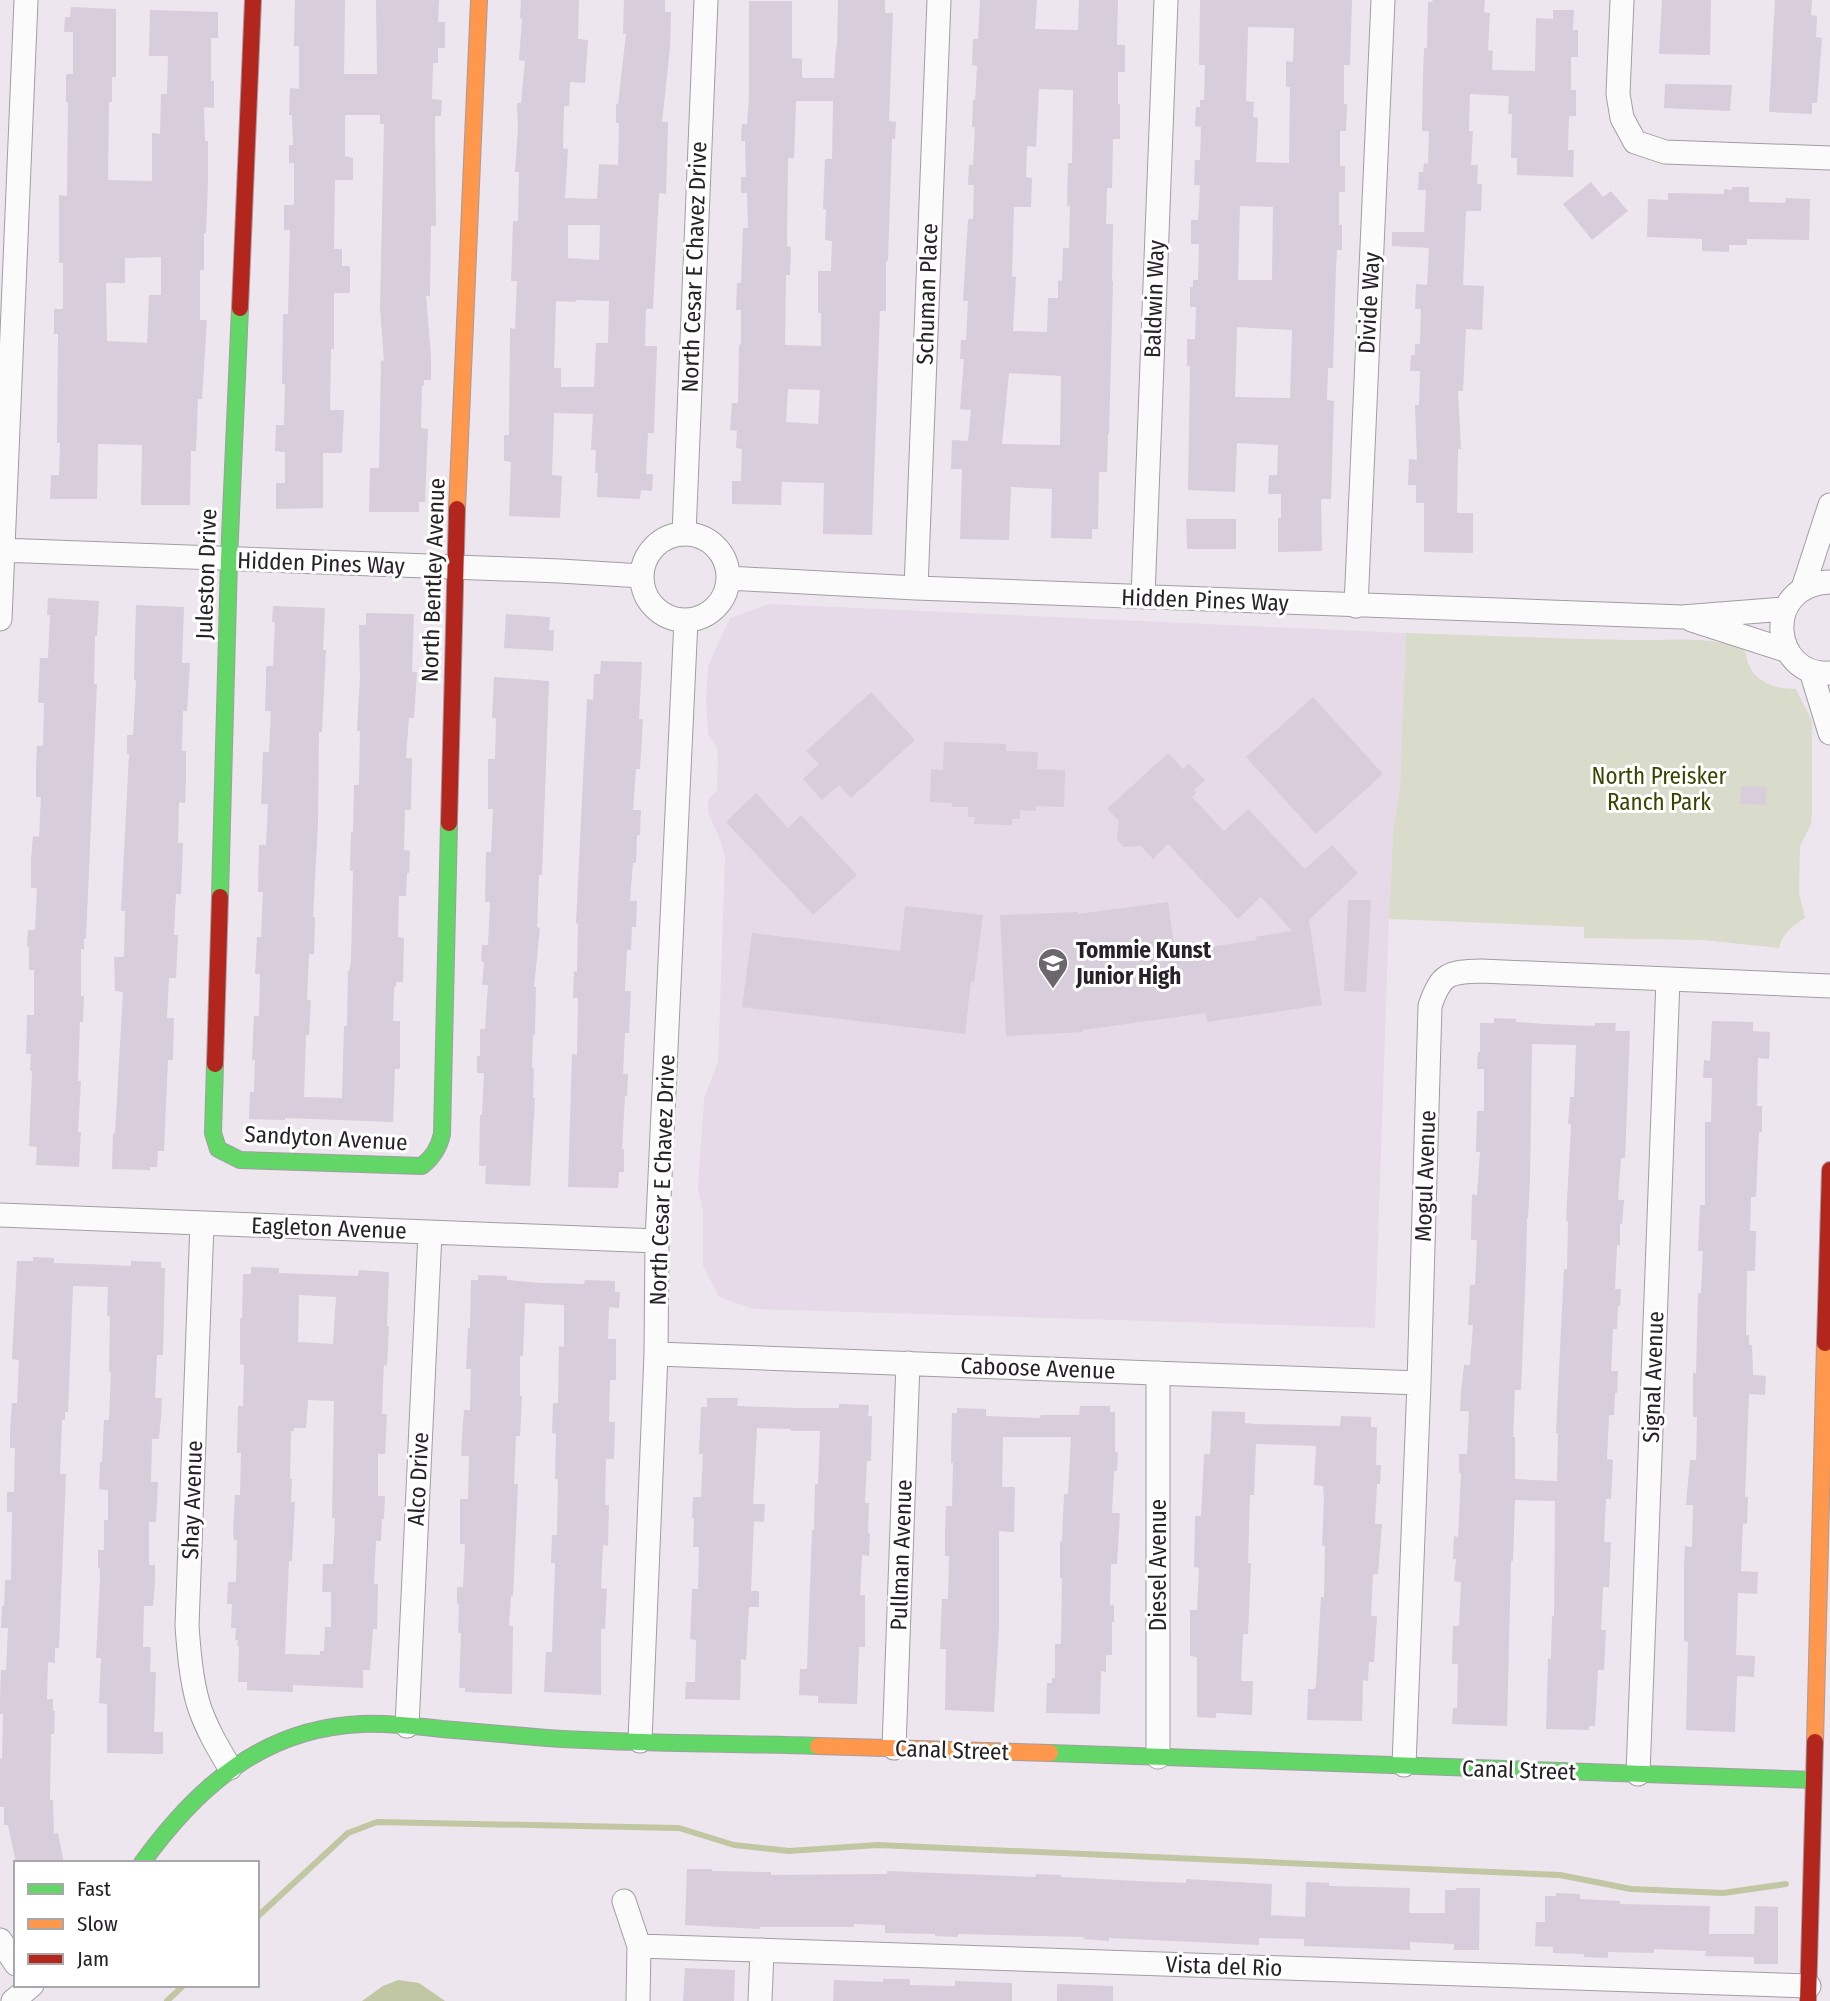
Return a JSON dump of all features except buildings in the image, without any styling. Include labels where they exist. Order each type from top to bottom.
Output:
[{"type":"street","points":[[0,619],[5,397],[26,0]]},
{"type":"street","name":"Juleston Drive","points":[[218,1149],[214,1133],[229,560],[253,0]]},
{"type":"street","name":"North Bentley Avenue","points":[[431,1159],[440,1146],[442,1134],[455,568],[479,0]]},
{"type":"street","name":"North Cesar E Chavez Drive","points":[[684,534],[706,0]]},
{"type":"street","name":"Schuman Place","points":[[916,588],[939,0]]},
{"type":"street","name":"Baldwin Way","points":[[1143,597],[1166,0]]},
{"type":"street","name":"Divide Way","points":[[1356,606],[1383,0]]},
{"type":"street","points":[[1622,0],[1618,94],[1622,118],[1635,142],[1665,152],[1830,158]]},
{"type":"street","points":[[1803,588],[1830,505]]},
{"type":"street","points":[[684,534],[698,536],[710,542],[720,552],[728,578],[726,591],[720,602],[699,618],[686,620],[664,615],[655,607],[647,598],[642,576],[650,551],[659,542],[684,534]]},
{"type":"street","name":"Hidden Pines Way","points":[[1,550],[642,576]]},
{"type":"street","name":"Hidden Pines Way","points":[[728,578],[1356,606],[1682,617],[1785,609]]},
{"type":"street","points":[[1830,582],[1818,582],[1803,588],[1792,597],[1781,623],[1782,638],[1788,651],[1798,663],[1821,672],[1830,733]]},
{"type":"street","name":"Hidden Pines Way","points":[[1682,617],[1788,651]]},
{"type":"street","name":"North Cesar E Chavez Drive","points":[[640,1741],[656,1354],[657,1241],[686,620]]},
{"type":"street","name":"Mogul Avenue","points":[[1405,1766],[1430,1006],[1437,985],[1454,972],[1481,971],[1830,986]]},
{"type":"street","name":"Signal Avenue","points":[[1638,1774],[1668,980]]},
{"type":"street","name":"Sandyton Avenue","points":[[218,1149],[240,1160],[422,1166],[431,1159]]},
{"type":"street","points":[[1808,1994],[1830,1170]]},
{"type":"street","name":"Eagleton Avenue","points":[[0,1214],[657,1241]]},
{"type":"street","name":"Shay Avenue","points":[[202,1223],[187,1626],[190,1668],[198,1704],[230,1768]]},
{"type":"street","name":"Alco Drive","points":[[407,1726],[430,1233]]},
{"type":"street","name":"Caboose Avenue","points":[[656,1354],[1419,1383]]},
{"type":"street","name":"Pullman Avenue","points":[[894,1748],[908,1363]]},
{"type":"street","name":"Diesel Avenue","points":[[1157,1373],[1158,1757]]},
{"type":"street","name":"Canal Street","points":[[143,1861],[183,1809],[230,1768],[270,1747],[304,1735],[345,1726],[379,1724],[524,1736],[640,1741],[1814,1780]]},
{"type":"street","points":[[624,1901],[639,1946],[638,2001]]},
{"type":"street","points":[[0,1940],[14,1961]]},
{"type":"street","name":"Vista del Rio","points":[[639,1946],[1688,1992],[1808,1994]]},
{"type":"street","points":[[760,2001],[762,1950]]},
{"type":"street","points":[[13,2001],[29,1987]]},
{"type":"shaded area","name":"Tommie Kunst Junior High","points":[[769,604],[1406,633],[1401,784],[1393,831],[1389,919],[1375,1328],[754,1309],[719,1297],[703,1266],[703,1211],[698,1189],[704,1098],[718,1062],[725,857],[708,813],[708,800],[717,790],[718,750],[708,734],[708,666],[730,618]]},
{"type":"shaded area","points":[[398,1980],[419,1983],[445,2001],[362,2001],[383,1986]]},
{"type":"green space","name":"North Preisker Ranch Park","points":[[1406,633],[1688,640],[1741,646],[1751,670],[1761,680],[1781,688],[1796,689],[1812,721],[1812,814],[1811,824],[1800,846],[1799,893],[1805,918],[1788,931],[1779,948],[1702,940],[1584,938],[1584,927],[1389,919],[1393,831],[1400,789]]},
{"type":"waterway","points":[[259,1915],[348,1833],[377,1822],[679,1828],[734,1845],[789,1851],[878,1845],[1560,1875],[1631,1889],[1723,1893],[1786,1884]]},
{"type":"waterway","points":[[167,2001],[182,1987]]},
{"type":"traffic: fast","points":[[220,897],[229,560],[240,308]]},
{"type":"traffic: fast","points":[[215,1064],[213,1133],[218,1149],[240,1160],[422,1166],[429,1159],[442,1134],[449,823]]},
{"type":"traffic: fast","points":[[144,1861],[186,1810],[236,1766],[263,1750],[326,1728],[382,1724],[581,1740],[818,1746]]},
{"type":"traffic: fast","points":[[1050,1753],[1814,1780]]},
{"type":"traffic: slow","points":[[457,509],[479,0]]},
{"type":"traffic: slow","points":[[1815,1742],[1825,1343]]},
{"type":"traffic: slow","points":[[818,1746],[1050,1753]]},
{"type":"traffic: jam","points":[[240,308],[253,0]]},
{"type":"traffic: jam","points":[[449,823],[457,509]]},
{"type":"traffic: jam","points":[[215,1064],[220,897]]},
{"type":"traffic: jam","points":[[1825,1343],[1830,1170]]},
{"type":"traffic: jam","points":[[1808,2001],[1815,1742]]},
{"type":"place","name":"Tommie Kunst Junior High","points":[[1053,990]]}]
